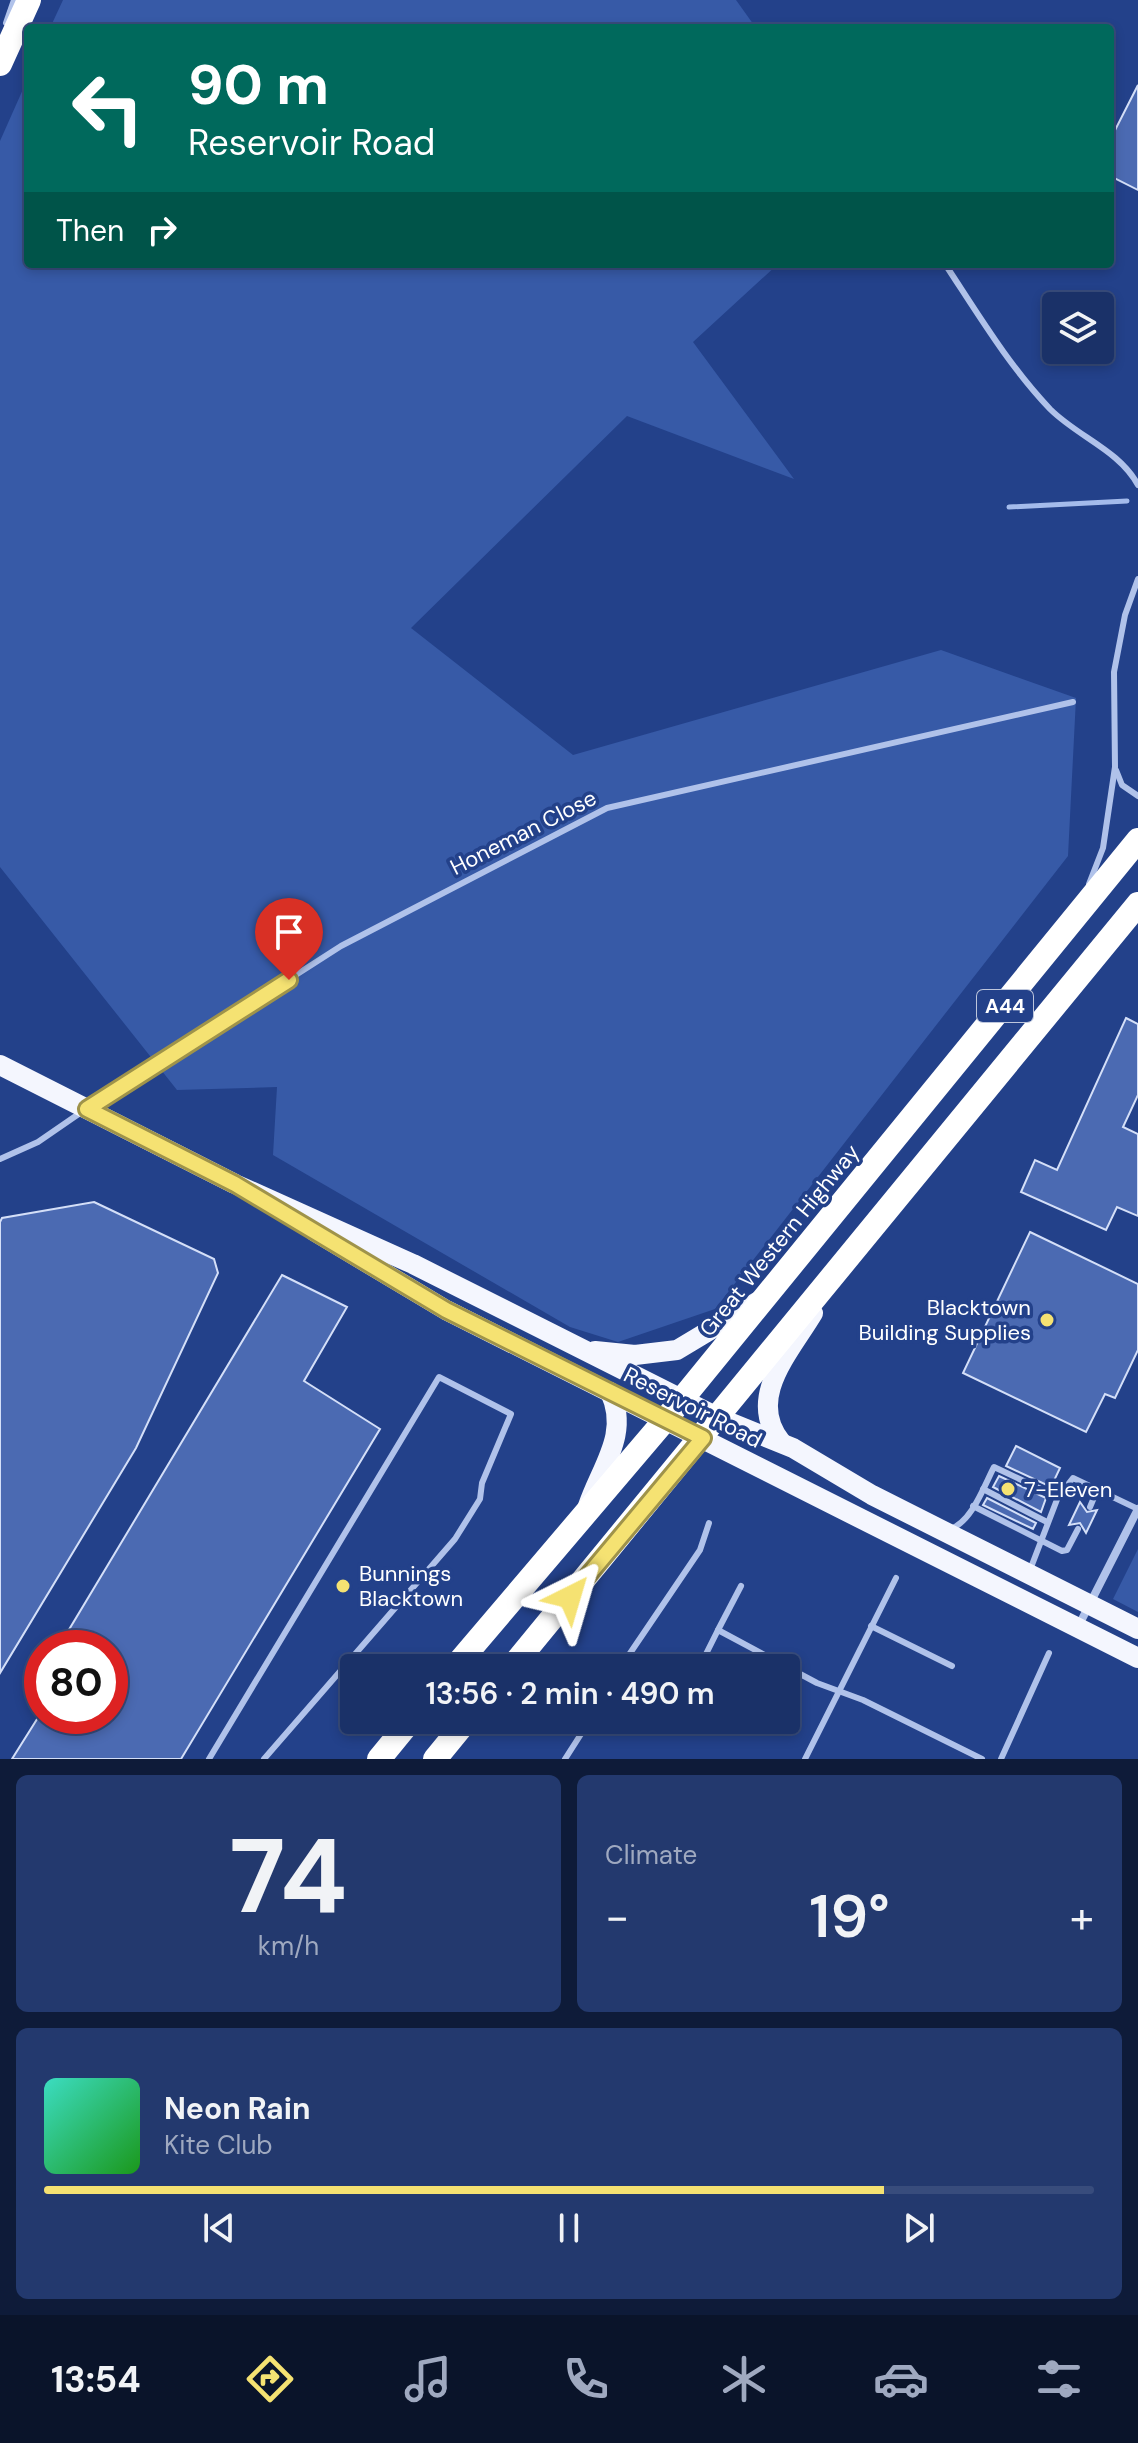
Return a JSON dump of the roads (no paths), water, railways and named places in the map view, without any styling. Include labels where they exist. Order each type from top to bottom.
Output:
[{"type":"highway","points":[[0,64],[29,0]]},
{"type":"highway","name":"Great Western Highway","points":[[466,1654],[665,1420],[1138,840]]},
{"type":"highway","name":"A44","points":[[523,1654],[1138,904]]},
{"type":"highway","points":[[379,1759],[400,1734]]},
{"type":"highway","points":[[435,1759],[456,1734]]},
{"type":"main road","name":"Reservoir Road","points":[[0,1065],[235,1184],[413,1264],[719,1418],[781,1442],[943,1531],[1138,1629]]},
{"type":"main road","name":"Reservoir Road","points":[[235,1184],[446,1310],[1138,1658]]},
{"type":"main road","points":[[781,1442],[767,1421],[768,1394],[779,1369],[842,1266]]},
{"type":"main road","points":[[583,1350],[635,1355],[677,1350],[765,1296]]},
{"type":"main road","points":[[585,1513],[616,1440],[618,1415],[610,1392]]},
{"type":"street","points":[[1077,1628],[1138,1509]]},
{"type":"lane","points":[[0,38],[14,0]]},
{"type":"lane","points":[[948,268],[1014,368],[1052,411],[1129,468],[1138,485]]},
{"type":"lane","points":[[1075,920],[1103,848],[1115,767],[1114,672],[1125,615],[1138,579]]},
{"type":"lane","name":"Honeman Close","points":[[0,1159],[38,1142],[341,946],[607,808],[934,730],[1073,702]]},
{"type":"lane","points":[[1115,767],[1122,785],[1138,796]]},
{"type":"lane","points":[[209,1759],[439,1377],[511,1414],[482,1483],[480,1499],[455,1539],[264,1759]]},
{"type":"lane","points":[[943,1531],[959,1526],[994,1467],[1058,1497]]},
{"type":"lane","points":[[1029,1574],[1039,1540],[1058,1497],[1073,1478],[1138,1509]]},
{"type":"lane","points":[[1090,1507],[1098,1488]]},
{"type":"lane","points":[[983,1489],[1047,1522]]},
{"type":"lane","points":[[973,1506],[1039,1540],[1067,1550],[1078,1529]]},
{"type":"lane","points":[[629,1654],[700,1550],[709,1523]]},
{"type":"lane","points":[[805,1759],[896,1578]]},
{"type":"lane","points":[[706,1654],[741,1586]]},
{"type":"lane","points":[[871,1626],[952,1666]]},
{"type":"lane","points":[[718,1630],[982,1759]]},
{"type":"lane","points":[[1001,1759],[1049,1653]]},
{"type":"lane","points":[[565,1759],[581,1734]]},
{"type":"waterway","points":[[1009,507],[1127,501]]},
{"type":"place","name":"Blacktown Building Supplies","points":[[1047,1320]]},
{"type":"place","name":"7-Eleven","points":[[1008,1489]]},
{"type":"place","name":"Bunnings Blacktown","points":[[343,1586]]}]
